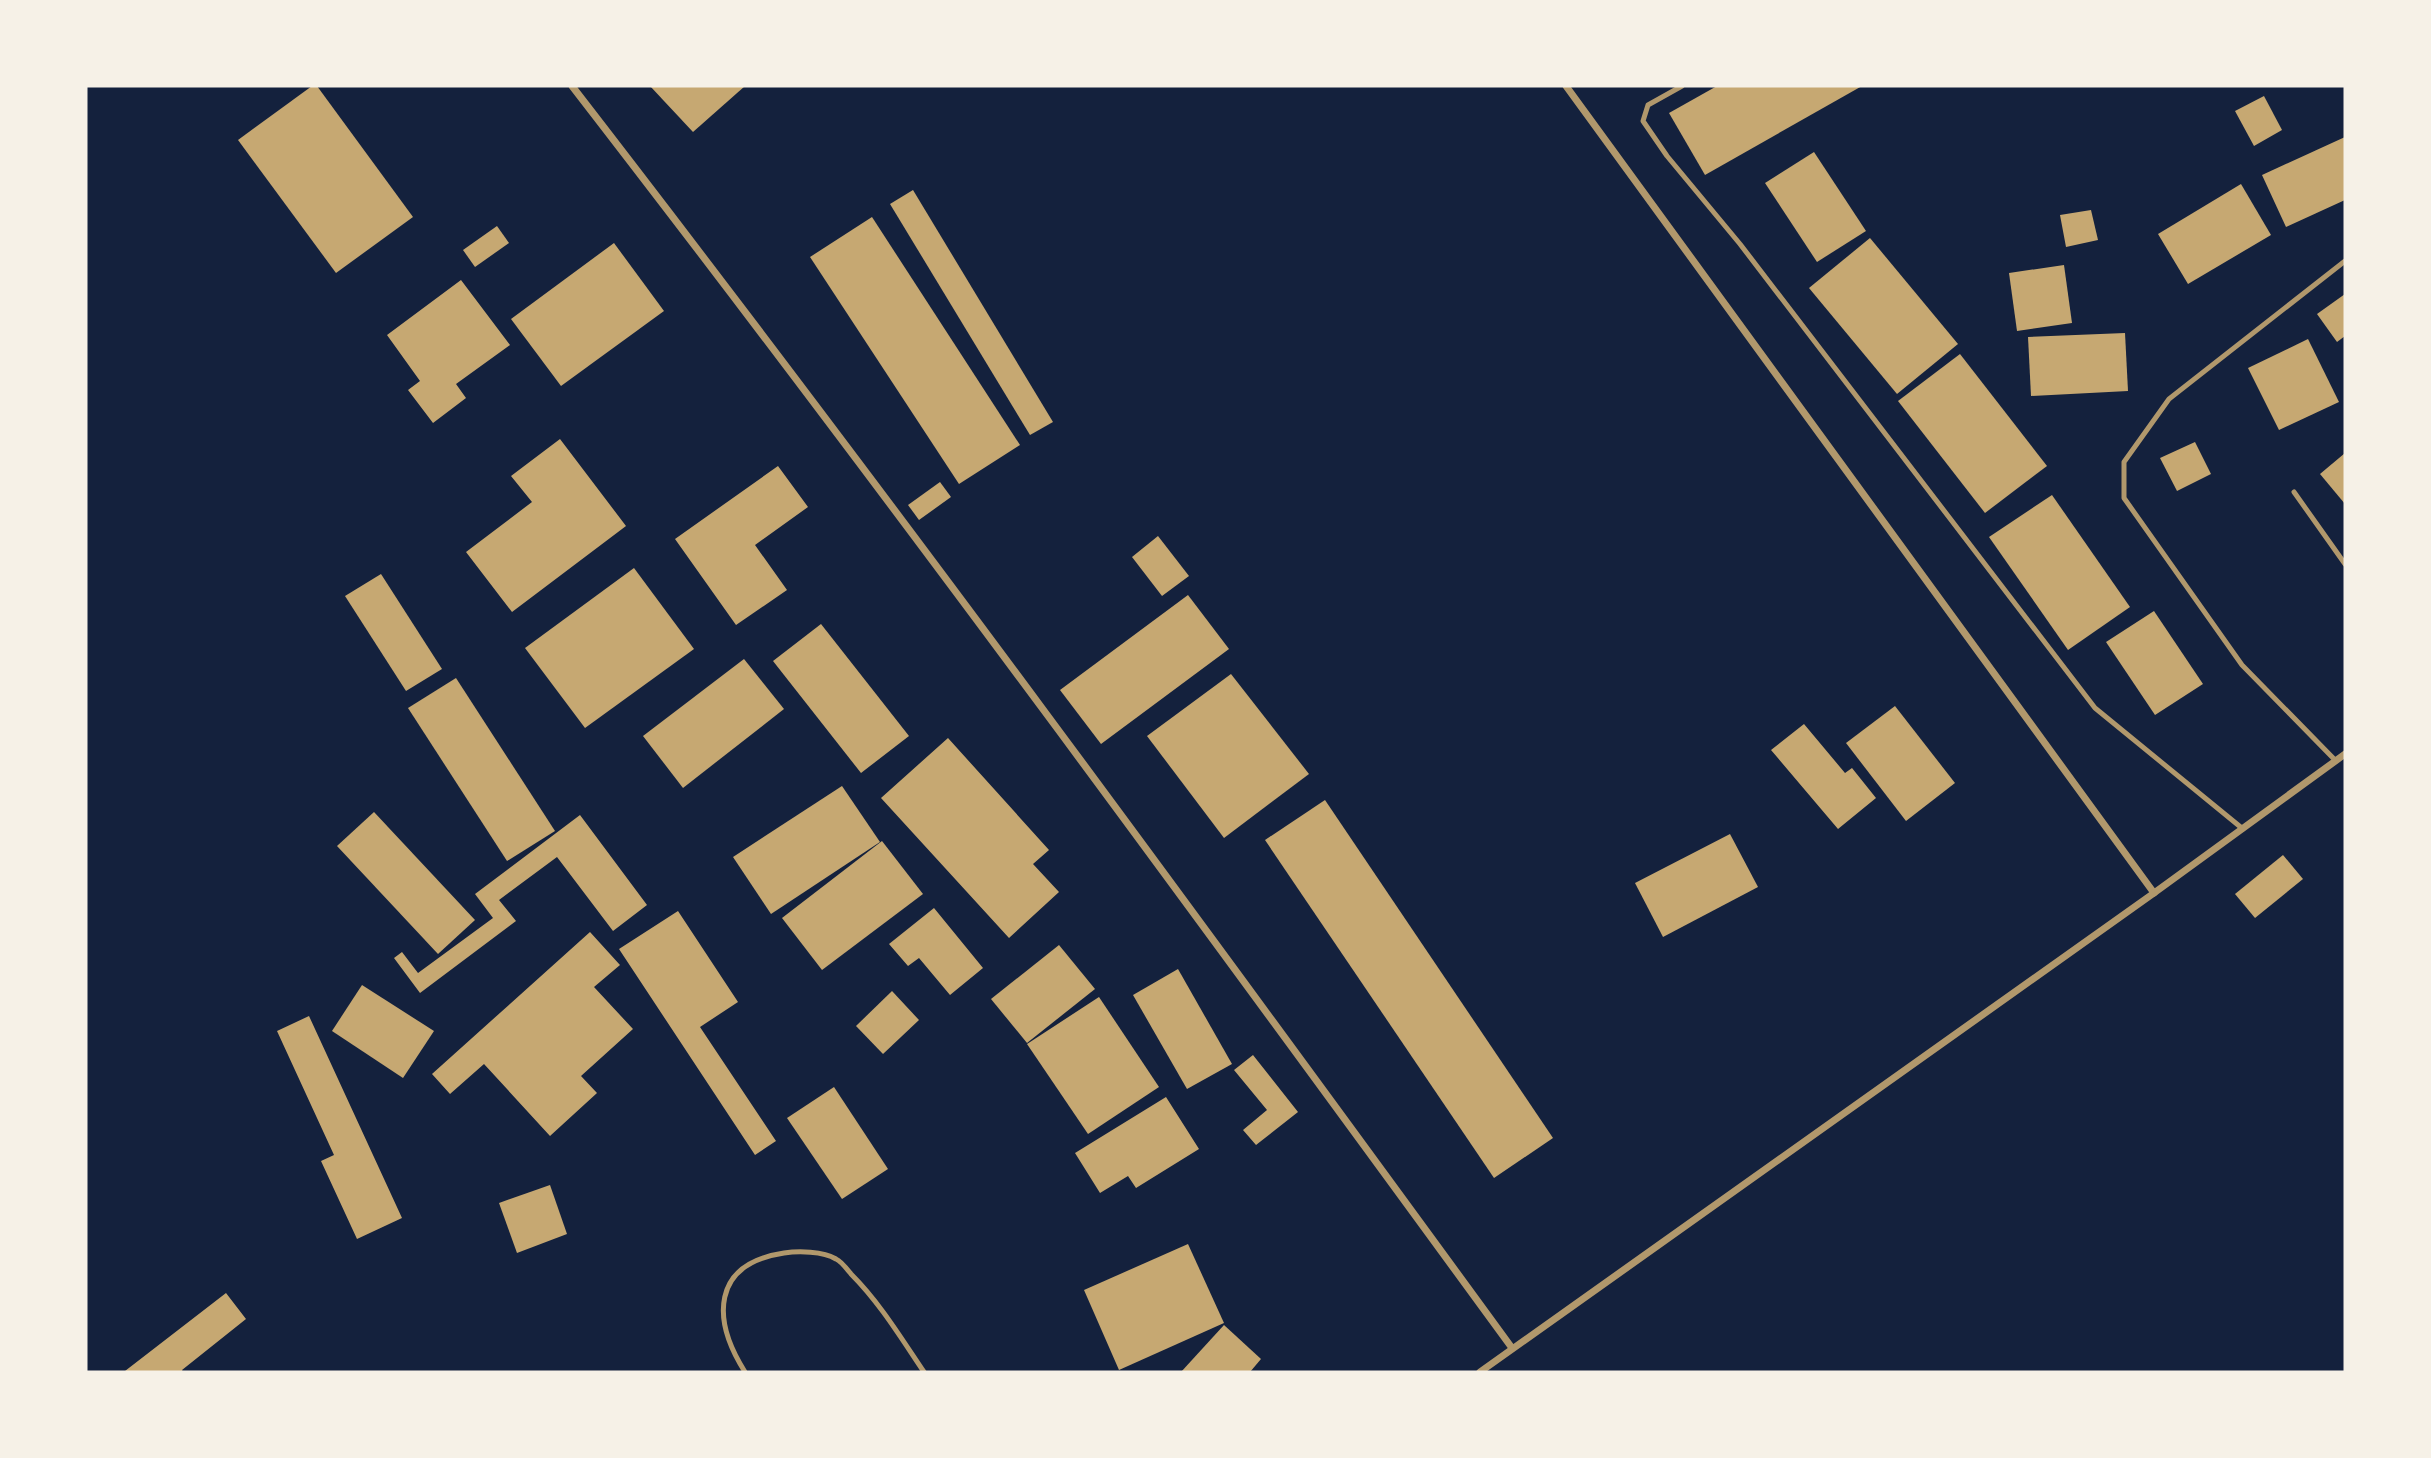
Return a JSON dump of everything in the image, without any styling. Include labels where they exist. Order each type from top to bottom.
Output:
[{"type":"street","points":[[572,86],[754,322],[1219,946],[1512,1348]]},
{"type":"street","points":[[1566,86],[2154,893]]},
{"type":"street","points":[[1480,1372],[2345,754]]},
{"type":"lane","points":[[1682,86],[1648,105],[1643,121],[1667,156],[1740,244],[2095,708],[2243,829]]},
{"type":"lane","points":[[2336,761],[2242,665],[2124,498],[2124,462],[2169,399],[2345,261]]},
{"type":"lane","points":[[2294,492],[2345,564]]},
{"type":"lane","points":[[745,1372],[732,1352],[721,1310],[727,1285],[746,1267],[765,1256],[801,1251],[836,1259],[870,1293],[923,1372]]},
{"type":"building","points":[[312,86],[317,86],[413,217],[336,273],[238,140]]},
{"type":"building","points":[[650,86],[745,86],[693,132]]},
{"type":"building","points":[[1717,86],[1862,86],[1705,175],[1669,113]]},
{"type":"building","points":[[2264,96],[2282,130],[2254,146],[2235,111]]},
{"type":"building","points":[[2345,137],[2345,200],[2286,227],[2262,175]]},
{"type":"building","points":[[1814,152],[1866,231],[1817,262],[1765,183]]},
{"type":"building","points":[[2241,184],[2271,235],[2188,284],[2158,234]]},
{"type":"building","points":[[913,190],[1053,422],[1030,435],[890,204]]},
{"type":"building","points":[[2091,210],[2098,240],[2066,247],[2060,215]]},
{"type":"building","points":[[872,217],[1020,445],[959,484],[810,257]]},
{"type":"building","points":[[497,226],[509,243],[475,267],[463,250]]},
{"type":"building","points":[[1870,238],[1958,344],[1897,394],[1809,288]]},
{"type":"building","points":[[614,243],[664,311],[561,386],[511,319]]},
{"type":"building","points":[[2064,265],[2072,323],[2017,331],[2009,273]]},
{"type":"building","points":[[461,280],[510,345],[456,384],[466,398],[433,423],[408,390],[420,381],[387,335]]},
{"type":"building","points":[[2345,294],[2345,336],[2337,342],[2317,314]]},
{"type":"building","points":[[2125,333],[2128,391],[2031,396],[2028,337]]},
{"type":"building","points":[[2308,339],[2339,402],[2279,430],[2248,368]]},
{"type":"building","points":[[1960,354],[2047,466],[1985,513],[1898,401]]},
{"type":"building","points":[[560,439],[626,526],[512,612],[466,552],[532,502],[511,476]]},
{"type":"building","points":[[2195,442],[2211,474],[2177,491],[2160,458]]},
{"type":"building","points":[[2345,453],[2345,504],[2320,474]]},
{"type":"building","points":[[778,466],[808,507],[755,545],[787,590],[736,625],[675,539]]},
{"type":"building","points":[[940,482],[951,497],[919,520],[908,505]]},
{"type":"building","points":[[2052,495],[2130,607],[2068,650],[1989,537]]},
{"type":"building","points":[[1158,536],[1189,576],[1162,596],[1132,557]]},
{"type":"building","points":[[634,568],[694,649],[585,728],[525,648]]},
{"type":"building","points":[[381,574],[442,669],[406,691],[345,596]]},
{"type":"building","points":[[1188,595],[1229,649],[1101,744],[1060,690]]},
{"type":"building","points":[[2154,611],[2203,684],[2155,715],[2106,642]]},
{"type":"building","points":[[821,624],[909,736],[861,773],[773,661]]},
{"type":"building","points":[[744,659],[784,709],[683,788],[643,736]]},
{"type":"building","points":[[1231,674],[1309,774],[1224,838],[1147,736]]},
{"type":"building","points":[[456,678],[555,831],[507,861],[408,708]]},
{"type":"building","points":[[1895,706],[1955,783],[1906,821],[1846,743]]},
{"type":"building","points":[[1804,724],[1845,773],[1852,768],[1876,798],[1838,829],[1771,750]]},
{"type":"building","points":[[948,738],[1049,850],[1033,864],[1059,892],[1009,938],[881,798]]},
{"type":"building","points":[[842,786],[880,842],[771,914],[733,857]]},
{"type":"building","points":[[1325,800],[1553,1138],[1494,1178],[1265,840]]},
{"type":"building","points":[[374,812],[475,920],[438,954],[337,846]]},
{"type":"building","points":[[580,815],[647,905],[613,931],[557,857],[499,900],[516,921],[420,993],[394,958],[402,952],[418,973],[493,918],[475,894]]},
{"type":"building","points":[[1730,834],[1758,887],[1663,937],[1635,883]]},
{"type":"building","points":[[882,841],[923,894],[822,970],[782,918]]},
{"type":"building","points":[[2283,855],[2303,879],[2255,918],[2235,894]]},
{"type":"building","points":[[934,908],[983,968],[950,995],[919,958],[908,966],[889,944]]},
{"type":"building","points":[[678,911],[738,1002],[700,1027],[776,1141],[755,1155],[619,949]]},
{"type":"building","points":[[590,932],[620,965],[594,987],[633,1029],[581,1076],[597,1093],[550,1136],[484,1064],[450,1094],[432,1074]]},
{"type":"building","points":[[1059,945],[1095,989],[1027,1043],[991,999]]},
{"type":"building","points":[[1178,969],[1232,1064],[1187,1089],[1133,995]]},
{"type":"building","points":[[362,985],[434,1031],[403,1078],[332,1031]]},
{"type":"building","points":[[892,991],[919,1020],[883,1054],[856,1026]]},
{"type":"building","points":[[1099,997],[1159,1087],[1088,1134],[1027,1044]]},
{"type":"building","points":[[309,1016],[402,1218],[357,1239],[321,1161],[334,1155],[277,1031]]},
{"type":"building","points":[[1253,1055],[1298,1112],[1256,1145],[1243,1130],[1267,1110],[1234,1070]]},
{"type":"building","points":[[834,1087],[888,1169],[842,1199],[787,1118]]},
{"type":"building","points":[[1166,1097],[1199,1149],[1136,1188],[1128,1176],[1100,1193],[1075,1153]]},
{"type":"building","points":[[550,1185],[567,1234],[517,1253],[499,1203]]},
{"type":"building","points":[[1188,1244],[1224,1323],[1119,1370],[1084,1290]]},
{"type":"building","points":[[226,1293],[246,1319],[182,1370],[183,1372],[125,1371]]},
{"type":"building","points":[[1224,1325],[1261,1359],[1250,1372],[1181,1372]]}]
